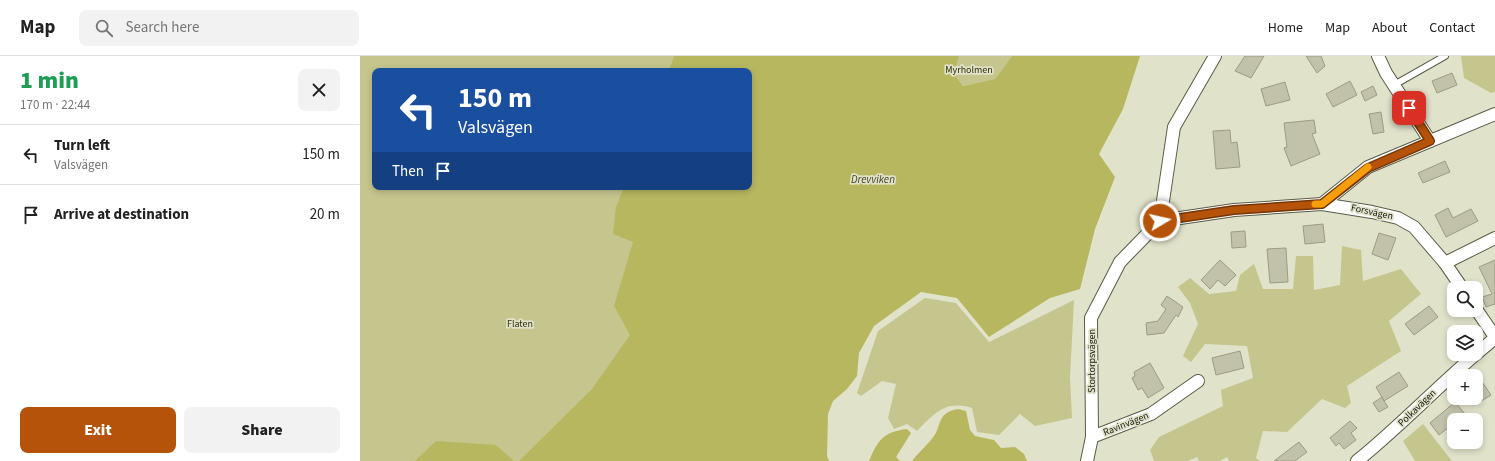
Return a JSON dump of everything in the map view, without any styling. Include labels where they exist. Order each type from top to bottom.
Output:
[{"type":"street","points":[[1160,221],[1174,128],[1215,56]]},
{"type":"street","points":[[1378,56],[1394,85],[1430,141]]},
{"type":"street","points":[[1322,204],[1368,168],[1495,114]]},
{"type":"street","name":"Forsvägen","points":[[1160,221],[1234,210],[1322,204],[1398,218],[1414,227],[1445,263],[1457,281]]},
{"type":"street","name":"Stortorpsvägen","points":[[1087,461],[1092,437],[1091,318],[1120,262],[1160,221]]},
{"type":"street","points":[[1445,263],[1495,238]]},
{"type":"street","points":[[1481,317],[1495,337]]},
{"type":"street","name":"Polkavägen","points":[[1483,348],[1495,337]]},
{"type":"street","name":"Polkavägen","points":[[1357,461],[1387,436],[1443,382],[1468,361]]},
{"type":"street","name":"Ravinvägen","points":[[1092,437],[1150,414],[1198,381]]},
{"type":"lane","points":[[1394,85],[1445,56]]},
{"type":"green space","name":"Flaten","points":[[360,56],[861,56],[686,461],[360,461]]},
{"type":"green space","name":"Myrholmen","points":[[959,56],[1012,56],[995,79],[963,86],[954,74]]},
{"type":"green space","points":[[1461,56],[1495,56],[1495,92],[1491,93],[1464,78]]},
{"type":"green space","points":[[1342,246],[1361,250],[1363,281],[1401,269],[1421,294],[1389,321],[1401,351],[1347,386],[1351,403],[1345,408],[1322,399],[1287,432],[1263,431],[1256,458],[1260,461],[1229,461],[1227,457],[1220,461],[1199,461],[1197,457],[1188,461],[1154,461],[1150,450],[1159,437],[1223,406],[1221,390],[1253,378],[1247,346],[1205,344],[1191,362],[1183,356],[1198,324],[1190,303],[1178,287],[1190,278],[1209,294],[1236,291],[1240,275],[1254,264],[1263,289],[1293,289],[1296,256],[1313,256],[1314,290],[1340,285]]},
{"type":"green space","points":[[925,298],[956,303],[989,342],[1074,300],[1070,377],[1072,418],[1035,426],[1020,414],[999,435],[977,432],[972,408],[955,406],[947,407],[941,410],[917,431],[907,424],[894,429],[888,418],[896,384],[882,381],[861,396],[857,393],[878,331]]},
{"type":"green space","points":[[1423,424],[1452,461],[1415,461],[1403,441]]},
{"type":"water","name":"Drevviken","points":[[674,56],[959,56],[954,74],[963,86],[995,79],[1012,56],[1140,56],[1123,109],[1099,154],[1115,177],[1095,229],[1080,289],[1050,298],[989,337],[957,298],[921,292],[874,326],[859,353],[857,376],[847,389],[833,401],[828,414],[827,456],[829,461],[519,461],[592,389],[630,335],[614,306],[633,242],[613,234],[616,207],[623,190],[752,190],[752,68],[670,68]]},
{"type":"water","points":[[958,409],[966,411],[970,430],[975,436],[994,440],[1001,448],[1015,447],[1024,454],[1027,461],[912,461],[935,435],[943,417],[951,411]]},
{"type":"water","points":[[907,429],[911,433],[896,457],[900,461],[869,461],[882,438],[892,432]]},
{"type":"water","points":[[436,441],[496,445],[514,461],[415,461]]},
{"type":"building","points":[[1245,56],[1264,56],[1251,78],[1235,71]]},
{"type":"building","points":[[1306,56],[1321,56],[1325,66],[1317,73]]},
{"type":"building","points":[[1452,73],[1457,85],[1437,93],[1432,81]]},
{"type":"building","points":[[1350,81],[1357,95],[1333,107],[1326,94]]},
{"type":"building","points":[[1285,82],[1290,100],[1266,106],[1261,89]]},
{"type":"building","points":[[1373,86],[1377,95],[1365,101],[1361,92]]},
{"type":"building","points":[[1381,112],[1384,132],[1373,134],[1369,114]]},
{"type":"building","points":[[1314,120],[1316,133],[1312,134],[1320,154],[1291,166],[1284,148],[1287,147],[1284,123]]},
{"type":"building","points":[[1230,130],[1231,143],[1237,142],[1240,167],[1216,169],[1213,131]]},
{"type":"building","points":[[1445,161],[1450,172],[1423,183],[1418,173]]},
{"type":"building","points":[[1448,208],[1453,218],[1471,209],[1478,221],[1446,237],[1435,215]]},
{"type":"building","points":[[1323,224],[1325,242],[1305,244],[1303,226]]},
{"type":"building","points":[[1245,231],[1246,247],[1232,248],[1231,232]]},
{"type":"building","points":[[1379,233],[1396,238],[1388,260],[1372,254]]},
{"type":"building","points":[[1286,248],[1288,282],[1270,283],[1267,249]]},
{"type":"building","points":[[1220,260],[1236,275],[1225,286],[1218,280],[1210,289],[1201,280]]},
{"type":"building","points":[[1495,260],[1495,304],[1486,307],[1483,297],[1492,294],[1479,267]]},
{"type":"building","points":[[1167,296],[1183,307],[1178,317],[1176,315],[1164,333],[1147,335],[1146,323],[1158,321],[1166,309],[1161,305]]},
{"type":"building","points":[[1429,306],[1438,317],[1414,335],[1405,324]]},
{"type":"building","points":[[1240,351],[1244,368],[1216,375],[1212,358]]},
{"type":"building","points":[[1150,363],[1164,388],[1148,398],[1142,388],[1138,390],[1132,378],[1135,376],[1134,372]]},
{"type":"building","points":[[1399,372],[1408,386],[1384,401],[1388,407],[1379,412],[1373,403],[1382,397],[1376,387]]},
{"type":"building","points":[[1483,383],[1491,395],[1483,400]]},
{"type":"building","points":[[1451,405],[1458,405],[1464,413],[1447,413],[1447,429],[1439,435],[1430,423]]},
{"type":"building","points":[[1350,421],[1357,428],[1351,433],[1356,440],[1344,449],[1339,443],[1336,446],[1330,438]]},
{"type":"building","points":[[1299,442],[1307,452],[1295,461],[1274,461]]},
{"type":"slow traffic","points":[[1315,204],[1322,204],[1368,167]]},
{"type":"route","points":[[1160,221],[1234,210],[1322,204],[1368,168],[1430,141],[1409,108]]}]
